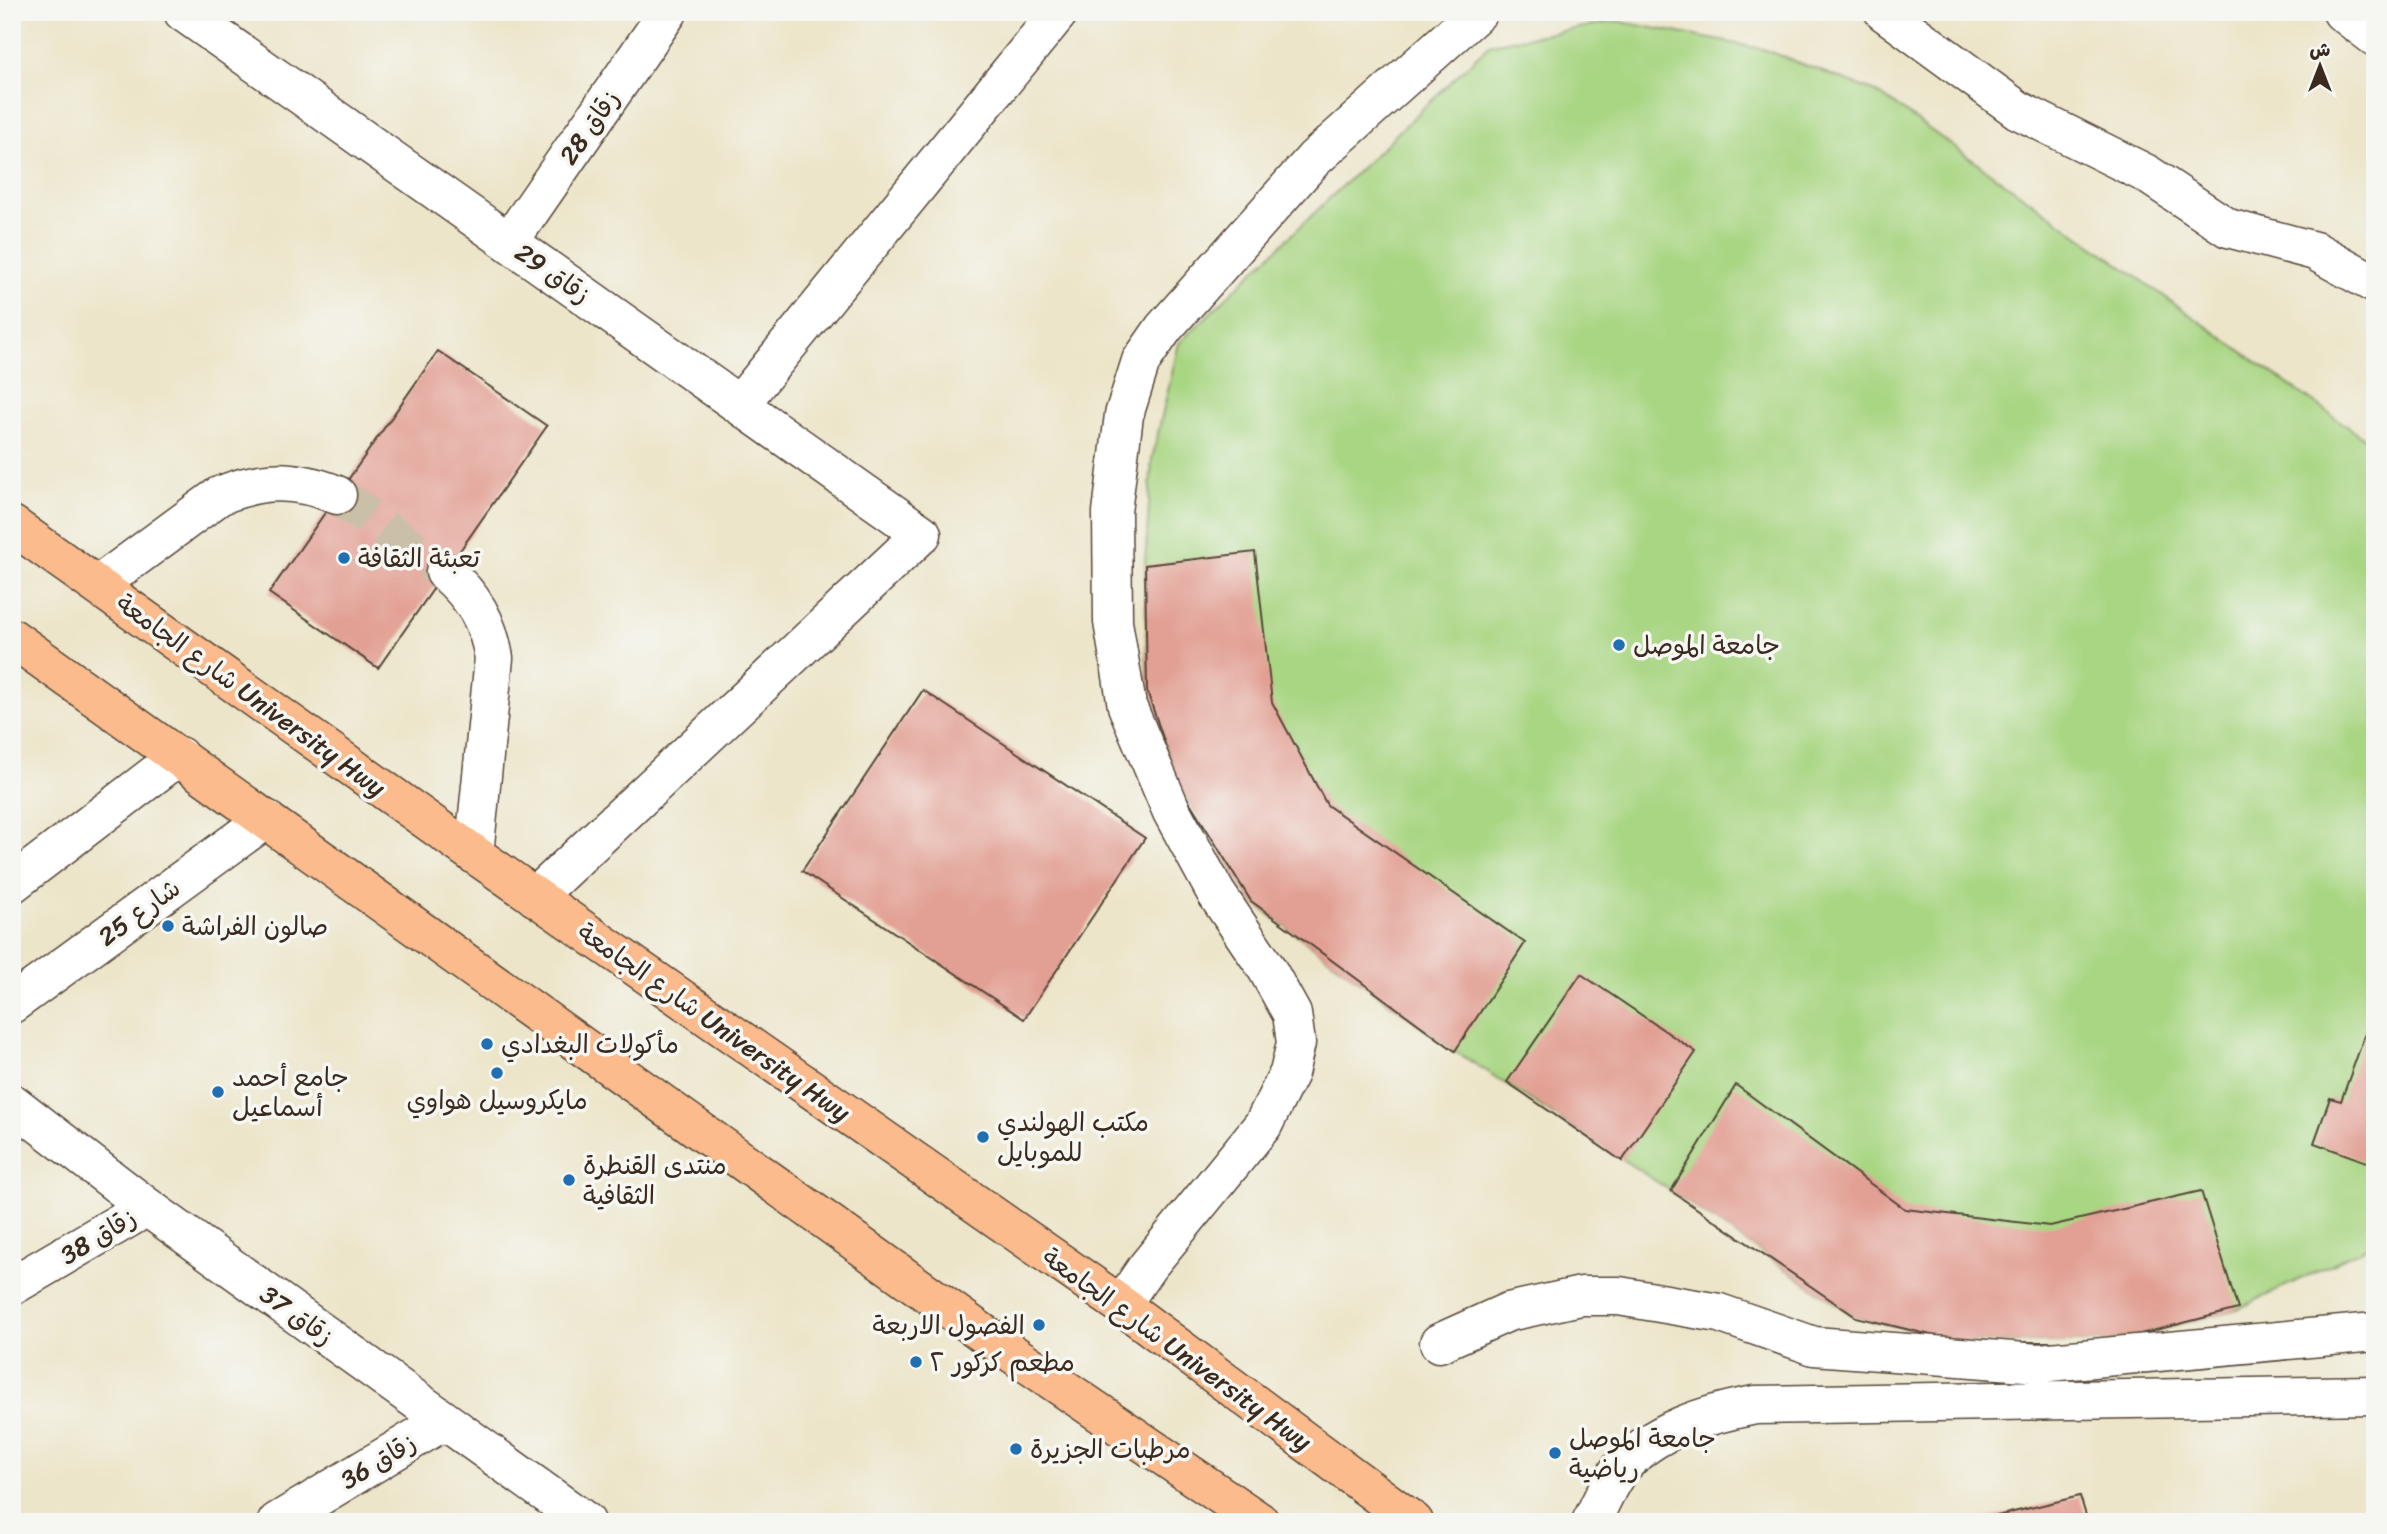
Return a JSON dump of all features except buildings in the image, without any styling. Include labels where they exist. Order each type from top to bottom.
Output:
[{"type":"main road","name":"شارع الجامعة University Hwy","points":[[12,525],[535,897],[1121,1305],[1414,1522]]},
{"type":"main road","points":[[12,638],[991,1339],[1260,1522]]},
{"type":"street","name":"زقاق 29","points":[[183,12],[922,534],[535,897]]},
{"type":"street","name":"زقاق 28","points":[[509,242],[668,12]]},
{"type":"street","points":[[739,405],[1059,12]]},
{"type":"street","points":[[1121,1305],[1147,1267],[1264,1125],[1289,1073],[1296,1043],[1292,1014],[1267,968],[1216,893],[1172,812],[1127,706],[1113,608],[1112,512],[1124,415],[1141,361],[1164,328],[1314,159],[1478,12]]},
{"type":"street","points":[[1884,12],[2018,110],[2147,174],[2228,228],[2315,251],[2375,284]]},
{"type":"street","points":[[2342,12],[2375,37]]},
{"type":"street","points":[[98,585],[219,496],[242,486],[265,481],[290,481],[337,495]]},
{"type":"street","points":[[445,572],[461,586],[479,610],[491,638],[494,658],[474,854]]},
{"type":"street","points":[[12,884],[178,756]]},
{"type":"street","name":"شارع 25","points":[[12,1004],[266,820]]},
{"type":"street","name":"زقاق 37","points":[[12,1103],[147,1207],[586,1522]]},
{"type":"street","name":"زقاق 38","points":[[12,1286],[147,1207]]},
{"type":"street","points":[[1439,1343],[1473,1325],[1520,1309],[1581,1296],[1619,1296],[1719,1313],[1814,1346],[2039,1363],[2372,1331],[2374,1395],[1755,1405],[1723,1411],[1695,1420],[1668,1434],[1620,1469],[1591,1522]]},
{"type":"street","points":[[1814,1346],[1815,1404]]},
{"type":"street","name":"زقاق 36","points":[[277,1522],[444,1421]]},
{"type":"green space","name":"جامعة الموصل","points":[[1617,21],[1763,49],[1878,93],[2375,446],[2375,1243],[2238,1309],[2109,1342],[1960,1342],[1856,1317],[1671,1191],[1455,1051],[1251,901],[1179,785],[1147,691],[1145,565],[1152,459],[1179,343],[1490,44]]},
{"type":"tunnel","points":[[337,495],[445,572]]},
{"type":"place","name":"تعبئة الثقافة","points":[[344,558]]},
{"type":"place","name":"جامعة الموصل","points":[[1619,645]]},
{"type":"place","name":"صالون الفراشة","points":[[168,926]]},
{"type":"place","name":"مأكولات البغدادي","points":[[487,1044]]},
{"type":"place","name":"مايكروسيل هواوي","points":[[497,1073]]},
{"type":"place","name":"جامع أحمد أسماعيل","points":[[218,1092]]},
{"type":"place","name":"مكتب الهولندي للموبايل","points":[[983,1137]]},
{"type":"place","name":"منتدى القنطرة الثقافية","points":[[569,1180]]},
{"type":"place","name":"الفصول الاربعة","points":[[1039,1325]]},
{"type":"place","name":"مطعم كركور ٢","points":[[916,1362]]},
{"type":"place","name":"مرطبات الجزيرة","points":[[1016,1449]]},
{"type":"place","name":"جامعة الموصل رياضية","points":[[1555,1453]]}]
